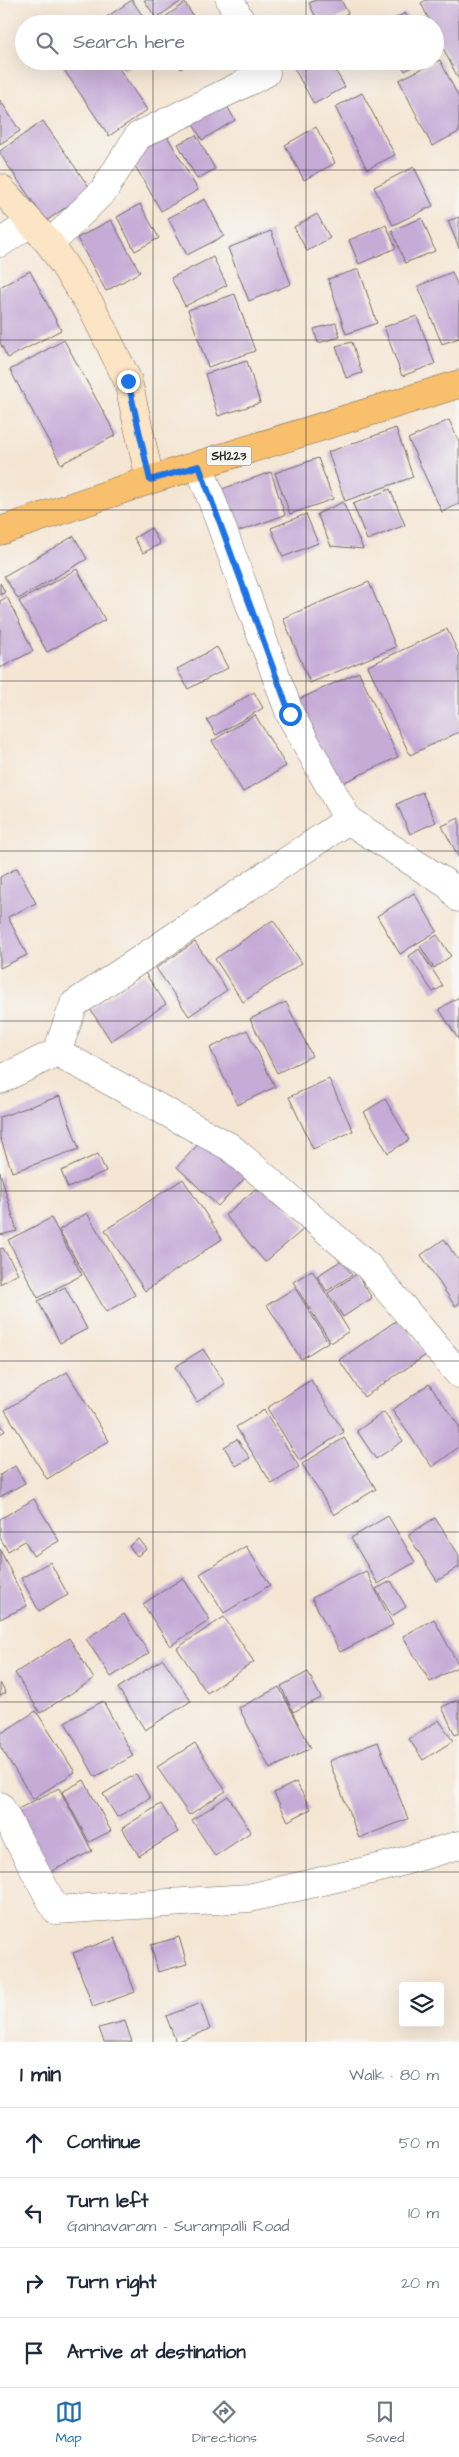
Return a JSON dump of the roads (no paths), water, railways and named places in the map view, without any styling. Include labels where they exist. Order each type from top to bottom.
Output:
[{"type":"main road","name":"SH223","points":[[0,531],[150,480],[459,384]]},
{"type":"street","points":[[230,0],[238,15]]},
{"type":"street","points":[[50,244],[104,190],[138,136],[266,73],[264,70]]},
{"type":"street","points":[[0,188],[50,244],[92,308],[128,381],[150,480]]},
{"type":"street","points":[[0,243],[30,223]]},
{"type":"street","points":[[199,466],[290,714],[348,820],[450,886],[459,898]]},
{"type":"street","points":[[0,1080],[57,1052],[74,1004],[348,820]]},
{"type":"street","points":[[57,1052],[230,1147],[368,1266],[454,1358]]},
{"type":"street","points":[[0,1806],[56,1910],[249,1898],[383,1867],[459,1845]]}]
